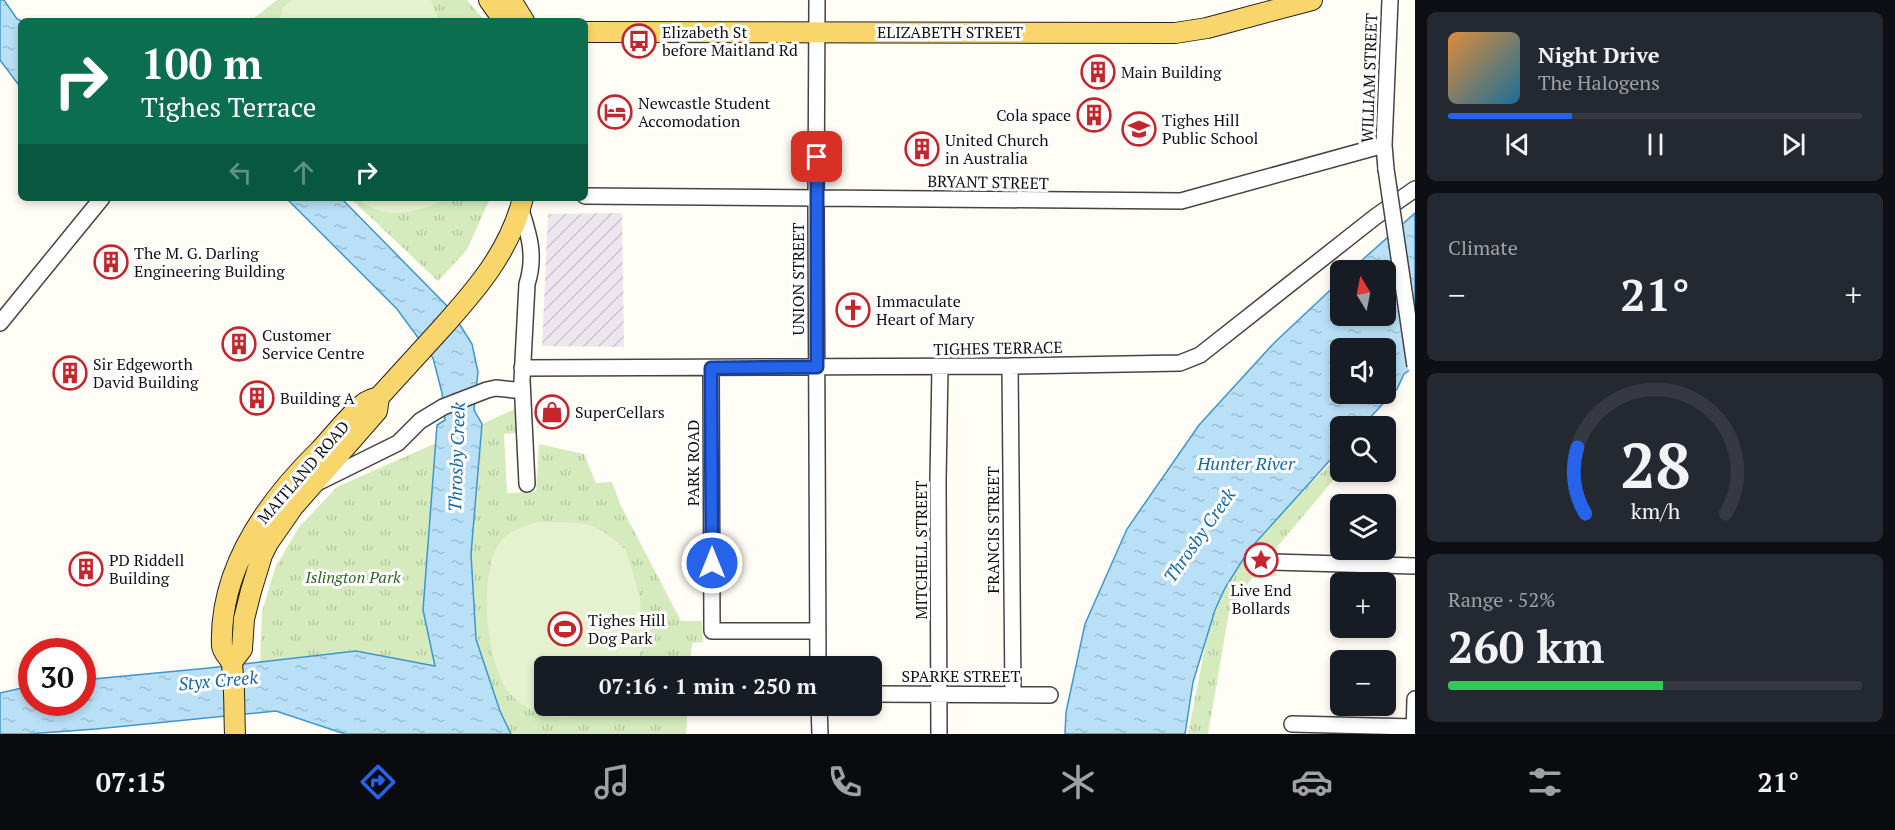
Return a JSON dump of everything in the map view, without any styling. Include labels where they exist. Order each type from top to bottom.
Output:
[{"type":"main road","points":[[489,0],[502,18]]},
{"type":"main road","points":[[511,0],[522,18]]},
{"type":"main road","name":"ELIZABETH STREET","points":[[588,32],[1175,33],[1207,28],[1312,0]]},
{"type":"main road","name":"MAITLAND ROAD","points":[[235,725],[232,662],[222,649],[226,602],[247,543],[267,510],[308,462],[364,402],[379,397],[482,281],[498,258],[522,202]]},
{"type":"main road","name":"MAITLAND ROAD","points":[[232,662],[242,649],[247,607],[262,555],[284,519],[377,411],[379,397]]},
{"type":"street","name":"UNION STREET","points":[[817,0],[819,656]]},
{"type":"street","name":"WILLIAM STREET","points":[[1390,0],[1384,157],[1415,366]]},
{"type":"street","name":"BRYANT STREET","points":[[588,196],[1182,201],[1384,157]]},
{"type":"street","name":"TIGHES TERRACE","points":[[522,368],[940,367],[1180,363],[1200,355],[1415,189]]},
{"type":"street","points":[[0,323],[100,201]]},
{"type":"street","points":[[522,202],[531,239],[531,271],[527,284],[522,368],[527,484]]},
{"type":"street","name":"FRANCIS STREET","points":[[1010,366],[1013,694]]},
{"type":"street","name":"MITCHELL STREET","points":[[939,734],[940,367]]},
{"type":"street","name":"PARK ROAD","points":[[711,368],[712,631],[818,631]]},
{"type":"street","points":[[312,486],[398,443],[420,421],[443,407],[487,390],[522,388]]},
{"type":"street","points":[[1272,562],[1415,566]]},
{"type":"street","name":"SPARKE STREET","points":[[882,694],[1050,695]]},
{"type":"street","points":[[1414,734],[1415,699]]},
{"type":"street","points":[[819,716],[820,734]]},
{"type":"street","points":[[1292,724],[1414,727]]},
{"type":"shaded area","points":[[622,213],[624,347],[542,346],[548,214]]},
{"type":"green space","points":[[277,0],[467,0],[482,18],[254,18]]},
{"type":"green space","points":[[292,0],[431,0],[438,18],[280,18],[283,8]]},
{"type":"green space","points":[[353,201],[489,201],[467,250],[438,281]]},
{"type":"green space","points":[[361,201],[442,201],[425,208],[401,213],[378,210]]},
{"type":"green space","points":[[515,409],[516,433],[504,434],[507,493],[536,492],[539,444],[584,454],[596,483],[612,482],[621,506],[681,621],[702,621],[703,642],[692,643],[691,656],[534,656],[534,716],[687,716],[686,734],[511,734],[500,711],[476,639],[471,554],[482,424]]},
{"type":"green space","name":"Islington Park","points":[[436,443],[423,610],[435,666],[356,651],[260,663],[262,612],[275,568],[299,527],[337,487]]},
{"type":"green space","points":[[1330,464],[1332,482],[1277,547],[1276,576],[1252,578],[1229,612],[1208,734],[1188,734],[1208,632],[1227,580],[1258,533],[1266,532],[1285,507]]},
{"type":"green space","name":"Tighes Hill Dog Park","points":[[537,522],[567,522],[586,524],[603,531],[626,550],[640,598],[642,648],[640,656],[534,656],[534,711],[515,699],[503,683],[491,648],[488,625],[487,597],[493,557],[499,543],[519,529]]},
{"type":"water","points":[[0,0],[4,0],[18,19],[18,84],[0,60]]},
{"type":"water","points":[[289,201],[344,201],[450,309],[472,344],[478,372],[474,410],[482,424],[471,554],[476,639],[500,711],[511,734],[345,734],[276,711],[96,729],[0,734],[0,693],[18,689],[18,716],[96,716],[96,679],[356,651],[435,666],[423,610],[437,425],[445,420],[442,393],[433,358],[397,309]]},
{"type":"water","name":"Hunter River","points":[[1415,213],[1415,366],[1404,374],[1396,390],[1396,338],[1330,338],[1330,404],[1383,404],[1371,416],[1330,416],[1330,460],[1249,550],[1225,588],[1215,610],[1193,682],[1185,734],[1065,734],[1066,712],[1085,624],[1127,529],[1199,425],[1274,343],[1330,290],[1330,326],[1396,326],[1396,260],[1362,260]]},
{"type":"place","name":"Elizabeth St before Maitland Rd","points":[[639,41]]},
{"type":"place","name":"Main Building","points":[[1098,72]]},
{"type":"place","name":"Newcastle Student Accomodation","points":[[615,112]]},
{"type":"place","name":"Cola space","points":[[1094,115]]},
{"type":"place","name":"Tighes Hill Public School","points":[[1139,129]]},
{"type":"place","name":"United Church in Australia","points":[[922,149]]},
{"type":"place","name":"The M. G. Darling Engineering Building","points":[[111,262]]},
{"type":"place","name":"Immaculate Heart of Mary","points":[[853,310]]},
{"type":"place","name":"Customer Service Centre","points":[[239,344]]},
{"type":"place","name":"Sir Edgeworth David Building","points":[[70,373]]},
{"type":"place","name":"Building A","points":[[257,398]]},
{"type":"place","name":"SuperCellars","points":[[552,412]]},
{"type":"place","name":"Live End Bollards","points":[[1261,560]]},
{"type":"place","name":"PD Riddell Building","points":[[86,569]]},
{"type":"place","name":"Tighes Hill Dog Park","points":[[565,629]]},
{"type":"route","points":[[712,563],[711,368],[817,367],[817,157]]},
{"type":"water label","name":"Throsby Creek","points":[[456,457]]},
{"type":"water label","name":"Throsby Creek","points":[[1199,535]]},
{"type":"water label","name":"Styx Creek","points":[[218,680]]}]
